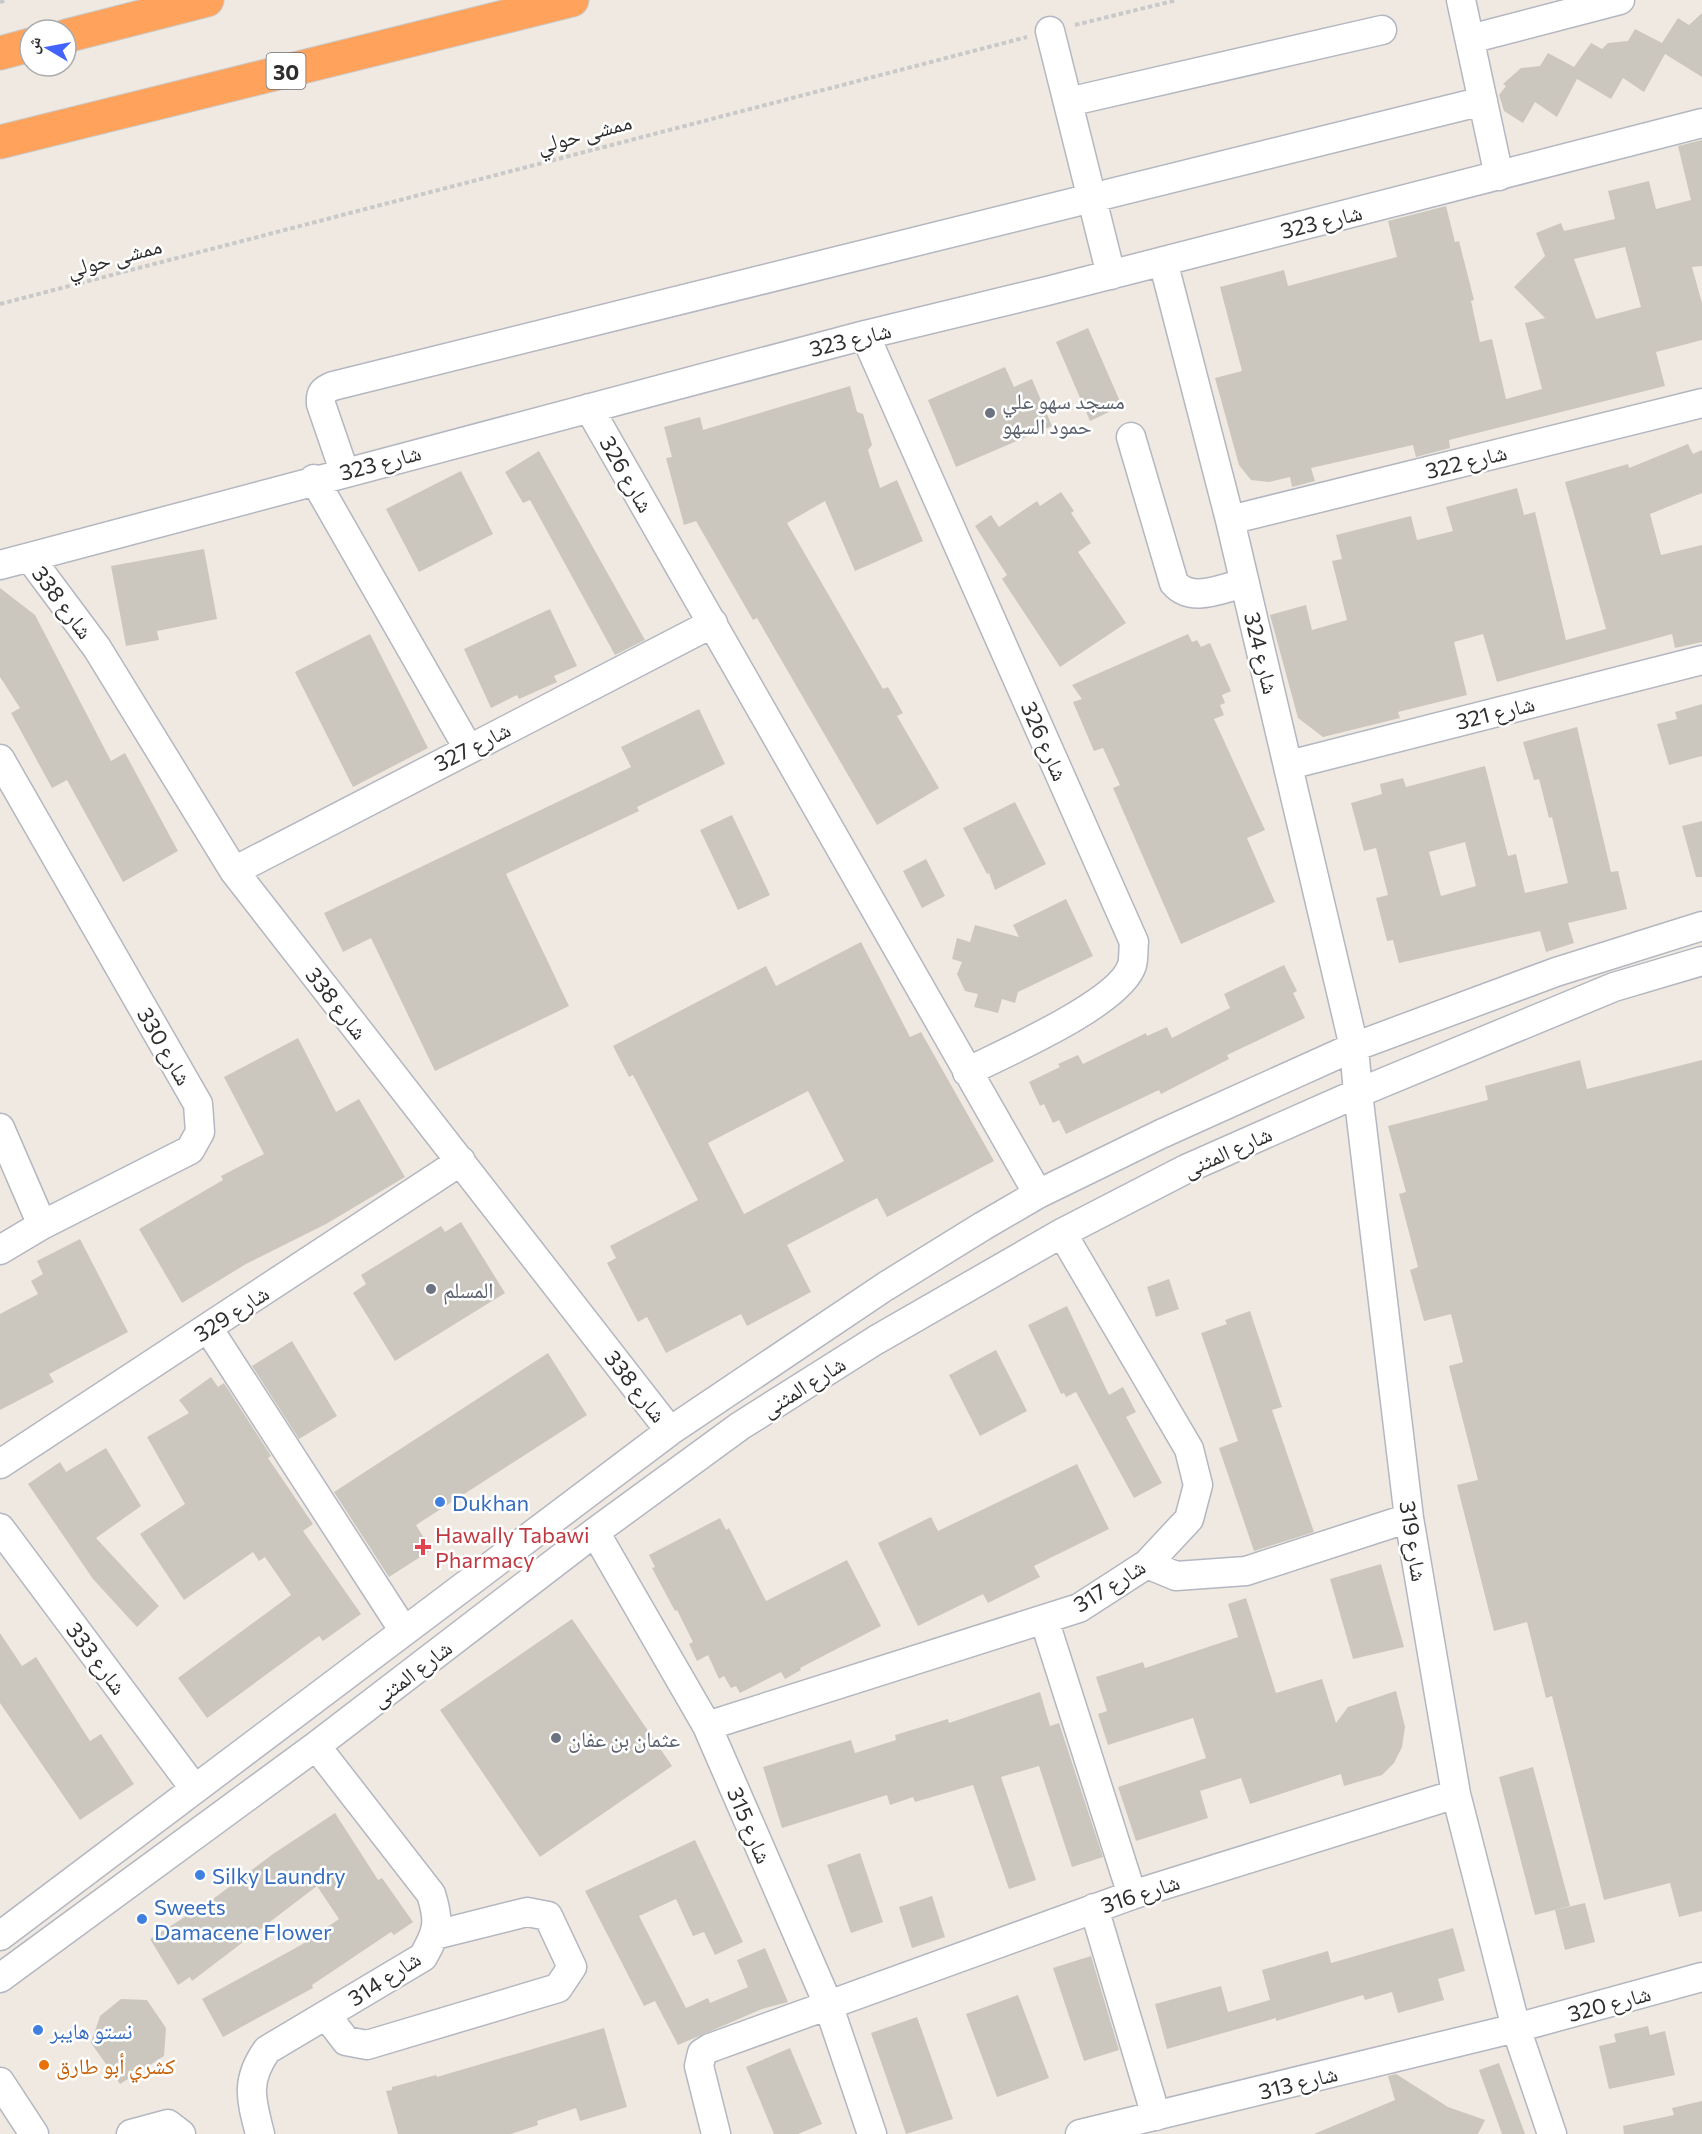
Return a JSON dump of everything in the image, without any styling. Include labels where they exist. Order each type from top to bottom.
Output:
[{"type":"highway","points":[[78,33],[207,0]]},
{"type":"highway","name":"30","points":[[0,142],[572,0]]},
{"type":"highway","points":[[0,53],[18,48]]},
{"type":"street","points":[[1461,0],[1499,176]]},
{"type":"street","points":[[1470,39],[1620,0]]},
{"type":"street","points":[[1068,102],[1382,30]]},
{"type":"street","points":[[1050,31],[1111,275]]},
{"type":"street","points":[[344,471],[321,404],[320,395],[325,389],[333,386],[1483,101]]},
{"type":"street","name":"شارع 323","points":[[0,565],[344,471],[865,335],[1111,275],[1702,123]]},
{"type":"street","name":"شارع 324","points":[[1163,261],[1230,520],[1354,1047]]},
{"type":"street","name":"شارع 326","points":[[865,335],[1134,942],[1132,966],[1121,984],[1101,1002],[967,1072]]},
{"type":"street","name":"شارع 322","points":[[1230,520],[1702,403]]},
{"type":"street","name":"شارع 326","points":[[589,408],[1038,1194]]},
{"type":"street","points":[[1131,437],[1174,583],[1184,592],[1192,594],[1245,583]]},
{"type":"street","points":[[314,479],[468,748]]},
{"type":"street","name":"شارع 338","points":[[30,558],[97,648],[234,871],[670,1431]]},
{"type":"street","name":"شارع 327","points":[[234,871],[712,623]]},
{"type":"street","name":"شارع 321","points":[[1289,765],[1702,660]]},
{"type":"street","name":"شارع 330","points":[[0,759],[9,793],[198,1104],[200,1132],[190,1150],[42,1225],[0,1250]]},
{"type":"street","name":"شارع المثنى","points":[[0,1936],[670,1431],[886,1287],[1038,1194],[1161,1134],[1354,1047],[1556,972],[1702,926]]},
{"type":"street","name":"شارع المثنى","points":[[0,1978],[316,1746],[595,1532],[750,1420],[876,1340],[1062,1233],[1186,1169],[1358,1093],[1614,987],[1702,961]]},
{"type":"street","name":"شارع 319","points":[[1354,1047],[1409,1518],[1456,1794],[1516,2028],[1552,2134]]},
{"type":"street","points":[[0,1128],[42,1225]]},
{"type":"street","name":"شارع 329","points":[[0,1464],[461,1161]]},
{"type":"street","name":"شارع 317","points":[[708,1726],[1079,1608],[1147,1564],[1189,1519],[1198,1485],[1189,1449],[1062,1233]]},
{"type":"street","points":[[208,1328],[404,1631]]},
{"type":"street","points":[[1147,1564],[1176,1576],[1246,1571],[1409,1518]]},
{"type":"street","name":"شارع 333","points":[[0,1528],[194,1788]]},
{"type":"street","name":"شارع 315","points":[[595,1532],[708,1726],[828,2004],[872,2134]]},
{"type":"street","points":[[1044,1619],[1132,1895]]},
{"type":"street","name":"شارع 314","points":[[260,2134],[251,2085],[255,2067],[267,2050],[423,1957],[435,1935],[438,1916],[431,1894],[316,1746]]},
{"type":"street","name":"شارع 316","points":[[716,2134],[699,2066],[702,2053],[828,2004],[1094,1908],[1456,1794]]},
{"type":"street","points":[[1094,1908],[1156,2116]]},
{"type":"street","points":[[326,2015],[345,2041],[367,2045],[558,1988],[572,1967],[548,1916],[527,1912],[435,1935]]},
{"type":"street","name":"شارع 320","points":[[1516,2028],[1702,1977]]},
{"type":"street","name":"شارع 313","points":[[1080,2134],[1516,2028]]},
{"type":"street","points":[[0,2082],[34,2134]]},
{"type":"street","points":[[131,2134],[168,2124],[182,2134]]},
{"type":"path","points":[[0,2],[7,0]]},
{"type":"path","name":"ممشى حولي","points":[[0,304],[1177,0]]},
{"type":"building","points":[[1702,13],[1702,77],[1665,54],[1644,92],[1623,78],[1611,99],[1577,79],[1557,117],[1535,102],[1523,123],[1504,111],[1499,95],[1506,86],[1503,84],[1521,68],[1540,66],[1548,53],[1574,67],[1591,43],[1602,49],[1608,43],[1628,41],[1635,29],[1662,43],[1678,18],[1689,25]]},
{"type":"building","points":[[1702,140],[1702,266],[1692,267],[1702,303],[1702,340],[1656,352],[1665,386],[1449,440],[1450,448],[1416,457],[1413,445],[1311,468],[1315,481],[1292,487],[1290,477],[1269,482],[1251,480],[1239,465],[1215,378],[1242,371],[1220,287],[1284,270],[1288,286],[1397,257],[1388,221],[1446,206],[1455,242],[1459,241],[1474,300],[1471,301],[1480,342],[1492,339],[1506,399],[1542,389],[1525,323],[1545,318],[1514,287],[1545,256],[1536,233],[1561,223],[1564,231],[1615,219],[1608,191],[1649,181],[1656,209],[1691,200],[1678,146]],"holes":[[[1625,247],[1641,307],[1596,319],[1574,259]]]},
{"type":"building","points":[[1088,328],[1122,406],[1090,421],[1056,342]]},
{"type":"building","name":"مسجد سهو علي حمود السهو","points":[[1005,367],[1014,387],[1032,379],[1052,426],[956,467],[928,400]]},
{"type":"building","points":[[850,386],[857,412],[863,414],[872,445],[868,450],[880,488],[897,480],[923,541],[855,571],[825,501],[787,523],[883,689],[888,687],[903,713],[897,716],[939,788],[877,825],[757,618],[753,620],[696,521],[684,525],[666,458],[672,457],[664,427],[700,417],[703,430]]},
{"type":"building","points":[[1688,444],[1693,454],[1702,450],[1702,493],[1650,514],[1661,555],[1702,545],[1702,642],[1675,648],[1672,634],[1497,682],[1483,634],[1454,642],[1467,695],[1398,712],[1400,718],[1323,737],[1298,718],[1270,615],[1306,605],[1312,630],[1347,620],[1332,561],[1342,559],[1336,535],[1411,516],[1417,540],[1453,531],[1446,507],[1517,488],[1524,515],[1535,512],[1566,640],[1606,629],[1565,482],[1628,464],[1629,468]]},
{"type":"building","points":[[539,451],[645,640],[615,655],[530,500],[523,503],[505,472]]},
{"type":"building","points":[[461,471],[493,534],[419,572],[386,509]]},
{"type":"building","points":[[1061,492],[1074,511],[1071,513],[1091,543],[1078,552],[1126,623],[1060,667],[1002,579],[1007,575],[975,526],[991,515],[999,527],[1037,501],[1040,506]]},
{"type":"building","points":[[204,549],[217,619],[157,631],[159,640],[126,646],[111,566]]},
{"type":"building","points":[[0,588],[35,615],[111,761],[125,753],[178,851],[123,882],[67,780],[52,788],[11,713],[20,708],[0,677]]},
{"type":"building","points":[[550,609],[577,666],[554,676],[557,682],[519,699],[517,695],[491,708],[464,649]]},
{"type":"building","points":[[370,634],[428,748],[353,787],[295,672]]},
{"type":"building","points":[[1188,634],[1192,642],[1197,640],[1201,647],[1210,643],[1231,691],[1222,695],[1225,703],[1220,705],[1224,715],[1214,719],[1265,830],[1247,838],[1275,902],[1181,944],[1113,788],[1120,785],[1103,748],[1094,751],[1073,702],[1082,699],[1072,685]]},
{"type":"building","points":[[1702,704],[1702,756],[1669,765],[1657,724],[1677,719],[1675,712]]},
{"type":"building","points":[[699,709],[725,764],[637,807],[639,811],[506,874],[569,1006],[435,1071],[371,938],[343,952],[324,913],[631,767],[621,747]]},
{"type":"building","points":[[1577,727],[1611,872],[1618,871],[1627,909],[1568,923],[1574,943],[1546,952],[1540,931],[1399,963],[1393,940],[1387,941],[1376,898],[1388,895],[1376,848],[1364,851],[1351,803],[1382,794],[1380,784],[1403,778],[1406,787],[1485,766],[1508,856],[1516,854],[1525,893],[1568,883],[1552,817],[1549,818],[1539,779],[1534,780],[1523,742]],"holes":[[[1465,842],[1476,886],[1441,896],[1429,852]]]},
{"type":"building","points":[[1015,802],[1046,864],[995,890],[989,873],[987,874],[963,828]]},
{"type":"building","points":[[732,815],[770,895],[738,910],[700,830]]},
{"type":"building","points":[[1702,821],[1702,877],[1696,877],[1682,826]]},
{"type":"building","points":[[926,859],[945,896],[922,908],[903,871]]},
{"type":"building","points":[[1066,899],[1093,956],[1018,992],[1015,1003],[1002,999],[998,1013],[974,1007],[978,994],[965,991],[957,974],[962,962],[952,959],[957,938],[970,942],[975,925],[1019,937],[1013,925]]},
{"type":"building","points":[[861,942],[910,1037],[921,1032],[994,1161],[887,1217],[877,1198],[787,1245],[811,1292],[747,1326],[741,1314],[666,1353],[647,1317],[638,1322],[607,1263],[616,1258],[610,1246],[698,1200],[633,1075],[629,1077],[613,1046],[766,966],[776,986]],"holes":[[[808,1091],[844,1161],[744,1214],[708,1143]]]},
{"type":"building","points":[[1284,965],[1297,991],[1293,993],[1305,1018],[1227,1055],[1229,1059],[1161,1094],[1159,1090],[1066,1134],[1059,1120],[1053,1123],[1044,1104],[1040,1106],[1029,1082],[1060,1067],[1058,1064],[1078,1055],[1083,1064],[1146,1033],[1147,1036],[1167,1027],[1172,1038],[1230,1008],[1224,994]]},
{"type":"building","points":[[298,1038],[336,1112],[359,1099],[405,1177],[326,1224],[246,1264],[182,1303],[139,1229],[223,1180],[221,1176],[264,1154],[224,1077]]},
{"type":"building","points":[[1580,1060],[1587,1089],[1702,1060],[1702,1911],[1679,1917],[1670,1883],[1604,1900],[1552,1696],[1546,1698],[1527,1622],[1494,1631],[1457,1485],[1478,1480],[1449,1366],[1463,1362],[1451,1314],[1424,1321],[1410,1270],[1418,1267],[1399,1194],[1406,1192],[1388,1126],[1488,1100],[1485,1086]]},
{"type":"building","name":"المسلم","points":[[461,1222],[505,1293],[395,1361],[353,1293],[366,1284],[361,1275],[441,1226],[445,1232]]},
{"type":"building","points":[[80,1239],[128,1332],[49,1374],[54,1382],[0,1410],[0,1314],[38,1294],[31,1281],[43,1274],[37,1261]]},
{"type":"building","points":[[1169,1279],[1179,1309],[1156,1317],[1147,1287]]},
{"type":"building","points":[[1067,1306],[1109,1395],[1123,1387],[1136,1412],[1126,1417],[1162,1483],[1134,1498],[1076,1392],[1066,1397],[1064,1393],[1061,1394],[1028,1325]]},
{"type":"building","points":[[1250,1311],[1282,1407],[1272,1410],[1314,1532],[1254,1551],[1219,1448],[1238,1441],[1201,1333],[1227,1324],[1225,1320]]},
{"type":"building","points":[[292,1341],[337,1416],[299,1439],[252,1366]]},
{"type":"building","points":[[996,1350],[1027,1411],[980,1436],[949,1375]]},
{"type":"building","points":[[548,1353],[587,1415],[416,1525],[431,1550],[389,1577],[334,1492]]},
{"type":"building","points":[[211,1377],[218,1387],[224,1383],[271,1456],[268,1458],[313,1524],[303,1531],[361,1614],[323,1641],[319,1636],[207,1718],[178,1678],[291,1595],[265,1557],[259,1561],[253,1552],[184,1600],[140,1534],[185,1504],[147,1437],[189,1413],[179,1400]]},
{"type":"building","points":[[106,1448],[141,1506],[96,1538],[159,1606],[137,1627],[93,1579],[28,1484],[60,1462],[66,1472]]},
{"type":"building","points":[[1077,1464],[1109,1529],[1034,1566],[1040,1577],[988,1603],[983,1594],[918,1626],[878,1543],[931,1517],[938,1531]]},
{"type":"building","points":[[720,1518],[726,1530],[729,1528],[766,1601],[847,1560],[881,1626],[800,1668],[801,1670],[785,1679],[781,1672],[740,1693],[736,1686],[731,1688],[724,1676],[719,1679],[708,1655],[697,1661],[689,1644],[693,1642],[652,1568],[655,1567],[649,1555]]},
{"type":"building","points":[[1381,1564],[1404,1647],[1353,1659],[1330,1579]]},
{"type":"building","points":[[1246,1598],[1276,1693],[1322,1679],[1336,1723],[1348,1707],[1396,1691],[1405,1727],[1402,1747],[1394,1763],[1382,1775],[1344,1786],[1341,1774],[1250,1804],[1241,1778],[1200,1791],[1208,1818],[1136,1841],[1118,1787],[1206,1758],[1193,1718],[1108,1745],[1098,1714],[1107,1711],[1096,1677],[1143,1662],[1145,1668],[1238,1637],[1228,1604]]},
{"type":"building","name":"عثمان بن عفان","points":[[572,1619],[672,1766],[540,1857],[440,1710]]},
{"type":"building","points":[[0,1633],[22,1666],[36,1657],[90,1741],[101,1734],[134,1784],[80,1820],[0,1703]]},
{"type":"building","points":[[1040,1692],[1050,1726],[1059,1723],[1103,1857],[1072,1867],[1039,1766],[1001,1777],[1036,1880],[1009,1889],[973,1785],[915,1802],[913,1797],[890,1805],[887,1795],[782,1828],[763,1767],[851,1740],[855,1753],[896,1740],[895,1735],[948,1719],[949,1723]]},
{"type":"building","points":[[1533,1767],[1570,1906],[1535,1915],[1499,1777]]},
{"type":"building","points":[[335,1813],[378,1880],[382,1878],[413,1922],[394,1935],[391,1932],[312,1985],[313,1988],[223,2037],[202,1999],[301,1945],[339,1919],[317,1886],[192,1981],[190,1977],[178,1985],[150,1939],[213,1899],[273,1854]]},
{"type":"building","points":[[695,1840],[743,1942],[715,1955],[704,1932],[693,1936],[676,1899],[639,1916],[686,2008],[708,1998],[710,2003],[748,1987],[737,1960],[765,1948],[788,2002],[762,2009],[678,2045],[655,2001],[644,2006],[585,1891]]},
{"type":"building","points":[[860,1853],[883,1922],[851,1933],[827,1865]]},
{"type":"building","points":[[932,1896],[945,1937],[912,1948],[899,1907]]},
{"type":"building","points":[[1585,1903],[1595,1942],[1565,1950],[1555,1910]]},
{"type":"building","points":[[1453,1928],[1465,1971],[1438,1979],[1444,2000],[1398,2013],[1392,1992],[1365,2000],[1363,1995],[1276,2021],[1276,2018],[1167,2049],[1155,2004],[1221,1986],[1228,2012],[1270,2000],[1262,1970],[1328,1951],[1331,1963]]},
{"type":"building","points":[[1091,1956],[1119,2050],[1084,2061],[1053,1968]]},
{"type":"building","points":[[1018,1995],[1049,2078],[997,2097],[966,2014]]},
{"type":"building","points":[[121,1999],[147,2000],[166,2028],[164,2056],[120,2084],[91,2043],[100,2016]]},
{"type":"building","points":[[917,2017],[953,2119],[906,2134],[871,2033]]},
{"type":"building","points":[[1648,2026],[1650,2035],[1665,2031],[1675,2075],[1609,2089],[1599,2046],[1616,2042],[1614,2034]]},
{"type":"building","points":[[604,2028],[627,2107],[580,2121],[576,2108],[537,2121],[538,2125],[511,2134],[398,2134],[386,2091],[392,2090],[392,2087],[436,2075],[437,2077]]},
{"type":"building","points":[[790,2048],[822,2124],[798,2134],[774,2134],[746,2067]]},
{"type":"building","points":[[1499,2063],[1525,2134],[1502,2134],[1479,2070]]},
{"type":"building","points":[[1396,2074],[1448,2107],[1485,2120],[1478,2134],[1314,2134],[1395,2100],[1388,2076]]},
{"type":"building","points":[[1702,2101],[1702,2134],[1624,2134],[1623,2126],[1674,2115],[1672,2108]]},
{"type":"place","name":"مسجد سهو علي حمود السهو","points":[[990,413]]},
{"type":"place","name":"المسلم","points":[[431,1289]]},
{"type":"place","name":"Dukhan","points":[[440,1502]]},
{"type":"place","name":"Hawally Tabawi Pharmacy","points":[[423,1547]]},
{"type":"place","name":"عثمان بن عفان","points":[[556,1738]]},
{"type":"place","name":"Silky Laundry","points":[[200,1875]]},
{"type":"place","name":"Sweets Damacene Flower","points":[[142,1919]]},
{"type":"place","name":"نستو هايبر","points":[[38,2030]]},
{"type":"place","name":"كشري أبو طارق","points":[[44,2065]]}]
